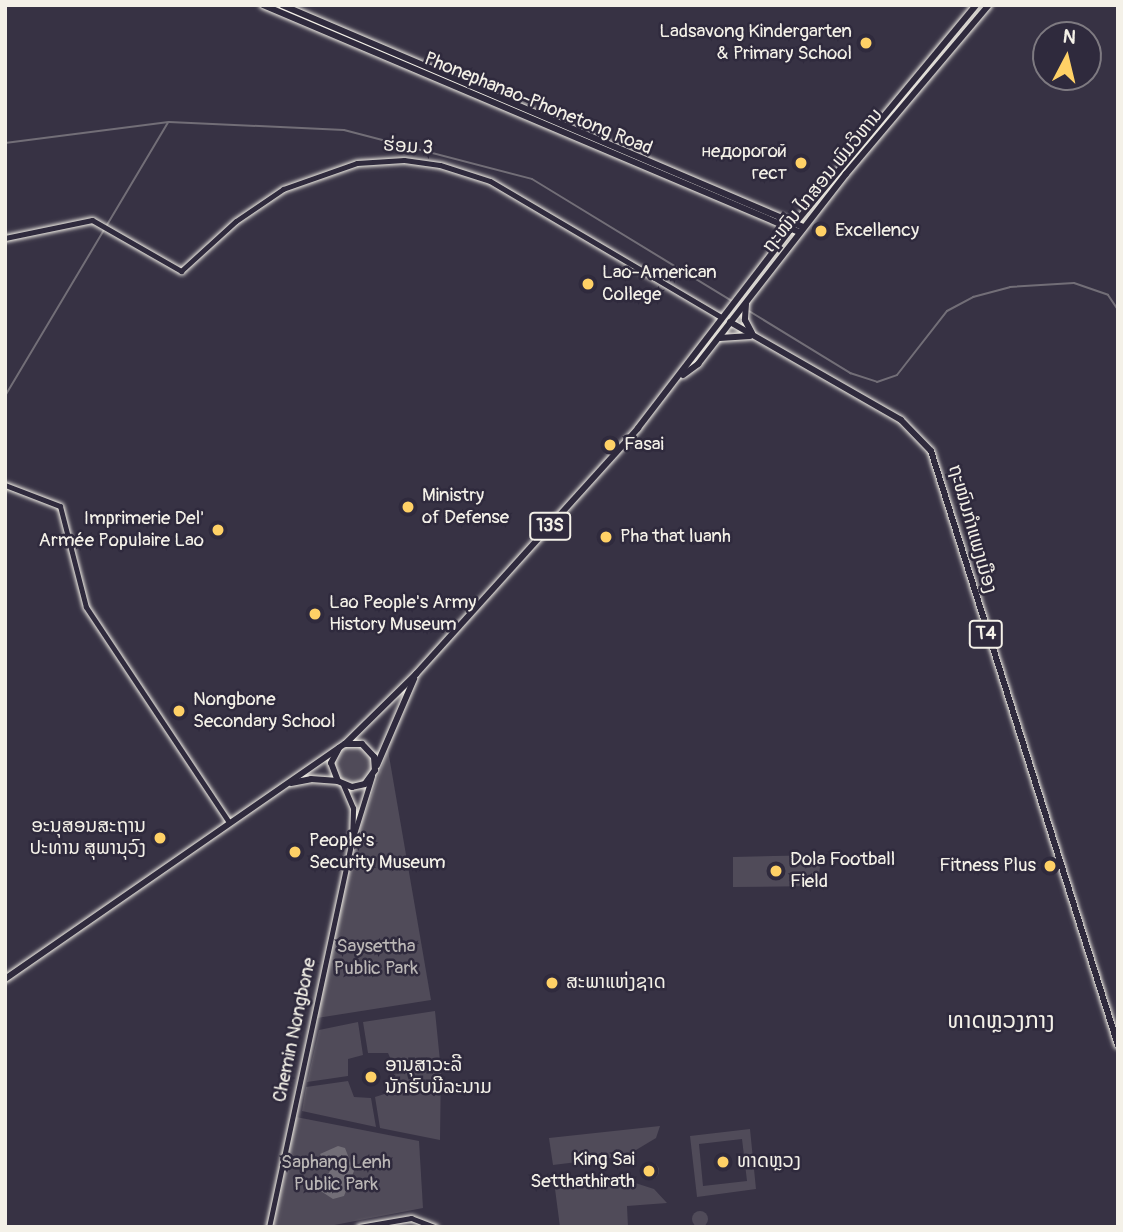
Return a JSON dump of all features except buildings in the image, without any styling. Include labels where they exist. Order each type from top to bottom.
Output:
[{"type":"main road","name":"Phonephanao-Phonetong Road","points":[[263,5],[386,53],[794,224],[801,230]]},
{"type":"main road","name":"Phonephanao-Phonetong Road","points":[[282,5],[386,53]]},
{"type":"main road","name":"ຖະໜົນ ໄກສອນ ພົມວິຫານ","points":[[5,977],[342,746],[416,674],[681,376],[721,317],[794,224],[976,5]]},
{"type":"main road","name":"ຖະໜົນ ໄກສອນ ພົມວິຫານ","points":[[681,376],[698,364],[720,338],[801,230],[989,5]]},
{"type":"main road","points":[[720,338],[755,337],[745,320],[748,299]]},
{"type":"main road","name":"ຖະໜົນກຳແພງເມືອງ","points":[[721,317],[901,420],[931,451],[1118,1045]]},
{"type":"main road","name":"ຖະໜົນ ໄກສອນ ພົມວິຫານ","points":[[374,773],[416,674]]},
{"type":"main road","points":[[340,783],[331,763],[342,746],[369,748],[374,773]]},
{"type":"main road","name":"13S","points":[[340,783],[359,787],[374,773]]},
{"type":"main road","name":"ຖະໜົນ ໄກສອນ ພົມວິຫານ","points":[[5,977],[228,821],[285,785],[312,779],[340,783]]},
{"type":"street","name":"ຮ່ອມ 3","points":[[5,238],[87,220],[110,229],[181,271],[236,221],[298,182],[371,161],[431,163],[490,181],[648,278],[721,317]]},
{"type":"street","points":[[5,485],[60,506],[86,607],[228,821]]},
{"type":"street","points":[[352,840],[374,773]]},
{"type":"street","points":[[340,783],[353,808],[352,840]]},
{"type":"street","name":"Chemin Nongbone","points":[[269,1227],[352,840]]},
{"type":"street","points":[[359,1227],[411,1219],[435,1227]]},
{"type":"green space","points":[[354,745],[362,746],[368,751],[373,757],[373,773],[368,779],[362,784],[354,785],[346,784],[340,779],[335,773],[334,765],[335,757],[340,751],[346,746]]},
{"type":"green space","name":"Saysettha Public Park","points":[[388,750],[431,1000],[317,1018],[352,850]]},
{"type":"green space","name":"Dola Football Field","points":[[822,855],[817,886],[733,887],[733,857]]},
{"type":"green space","points":[[435,1011],[440,1061],[394,1067],[388,1053],[368,1053],[363,1022]]},
{"type":"green space","points":[[358,1022],[363,1055],[348,1059],[348,1076],[307,1082],[319,1030]]},
{"type":"green space","points":[[441,1066],[440,1140],[380,1128],[375,1097],[394,1091],[394,1074]]},
{"type":"green space","points":[[348,1081],[354,1097],[371,1098],[376,1127],[302,1111],[306,1087]]},
{"type":"green space","name":"Saphang Lenh Public Park","points":[[296,1117],[419,1141],[423,1208],[324,1227],[272,1227]]},
{"type":"green space","points":[[660,1126],[656,1138],[626,1156],[553,1165],[549,1138]]},
{"type":"green space","points":[[750,1129],[756,1189],[697,1197],[690,1136]],"holes":[[[742,1139],[747,1181],[703,1186],[699,1144]]]},
{"type":"green space","points":[[650,1162],[656,1165],[659,1171],[656,1177],[650,1180],[644,1177],[641,1171],[644,1165]]},
{"type":"green space","points":[[626,1180],[654,1189],[667,1203],[627,1206],[628,1227],[560,1227],[555,1189]]},
{"type":"green space","points":[[700,1211],[706,1213],[706,1225],[700,1227],[694,1225],[692,1219],[694,1213]]},
{"type":"shaded area","points":[[338,1146],[345,1148],[354,1171],[344,1196],[333,1199],[319,1190],[330,1171],[320,1154]]},
{"type":"waterway","points":[[5,143],[169,122],[344,130],[532,179],[732,301]]},
{"type":"waterway","points":[[5,396],[168,123]]},
{"type":"waterway","points":[[749,311],[850,373],[877,382],[897,375],[947,311],[973,297],[1010,287],[1074,283],[1108,295],[1118,310]]},
{"type":"place","name":"Ladsavong Kindergarten & Primary School","points":[[866,43]]},
{"type":"place","name":"недорогой гест","points":[[801,163]]},
{"type":"place","name":"Excellency","points":[[821,231]]},
{"type":"place","name":"Lao-American College","points":[[588,284]]},
{"type":"place","name":"Fasai","points":[[610,445]]},
{"type":"place","name":"Ministry of Defense","points":[[408,507]]},
{"type":"place","name":"Imprimerie Del' Armée Populaire Lao","points":[[218,530]]},
{"type":"place","name":"Pha that luanh","points":[[606,537]]},
{"type":"place","name":"Lao People's Army History Museum","points":[[315,614]]},
{"type":"place","name":"Nongbone Secondary School","points":[[179,711]]},
{"type":"place","name":"ອະນຸສອນສະຖານ ປະທານ ສຸພານຸວົງ","points":[[160,838]]},
{"type":"place","name":"People's Security Museum","points":[[295,852]]},
{"type":"place","name":"Fitness Plus","points":[[1050,866]]},
{"type":"place","name":"Dola Football Field","points":[[776,871]]},
{"type":"place","name":"ສະພາແຫ່ງຊາດ","points":[[552,983]]},
{"type":"place","name":"ອານຸສາວະລີ ນັກຮົບນີລະນາມ","points":[[371,1077]]},
{"type":"place","name":"ທາດຫຼວງ","points":[[723,1162]]},
{"type":"place","name":"King Sai Setthathirath","points":[[649,1171]]},
{"type":"district","name":"ທາດຫຼວງກາງ","points":[[1001,1021]]}]
